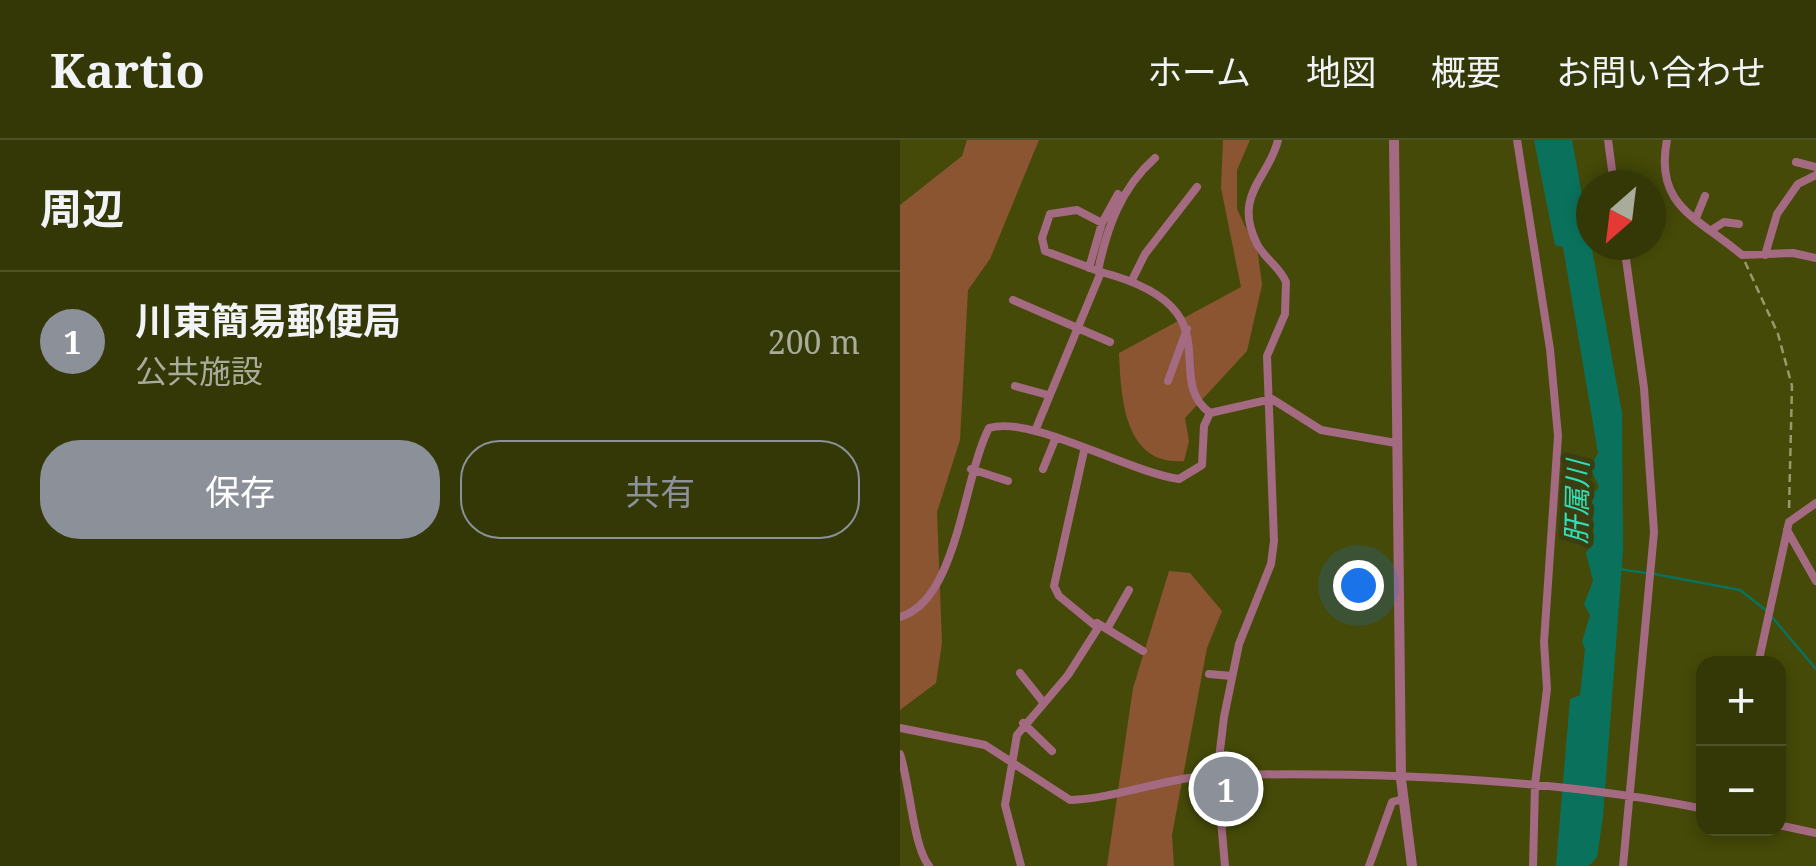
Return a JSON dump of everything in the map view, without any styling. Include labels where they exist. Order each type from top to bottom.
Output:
[{"type":"street","points":[[1225,866],[1217,775],[1232,676],[1239,644],[1271,564],[1272,399],[1267,356],[1285,314],[1286,282],[1258,246],[1250,204],[1260,171],[1278,140]]},
{"type":"street","points":[[1394,140],[1401,780],[1412,866]]},
{"type":"street","points":[[1517,140],[1550,349],[1558,436],[1544,642],[1547,688],[1535,784],[1533,866]]},
{"type":"street","points":[[1608,140],[1612,170]]},
{"type":"street","points":[[1667,140],[1662,168],[1665,185],[1696,218],[1742,255],[1793,253],[1816,258]]},
{"type":"street","points":[[1035,432],[1076,329],[1112,219],[1131,184],[1155,158]]},
{"type":"street","points":[[1796,162],[1816,166]]},
{"type":"street","points":[[1765,256],[1777,214],[1798,184],[1816,175]]},
{"type":"street","points":[[1132,280],[1144,254],[1197,187]]},
{"type":"street","points":[[1096,270],[1102,223],[1118,194]]},
{"type":"street","points":[[1696,218],[1705,196]]},
{"type":"street","points":[[900,617],[922,605],[944,574],[971,469],[989,428],[1001,424],[1056,437],[1084,451],[1179,479],[1202,465],[1210,412],[1196,396],[1187,329],[1168,301],[1132,280],[1045,251],[1042,238],[1054,211],[1076,210],[1102,223]]},
{"type":"street","points":[[1713,229],[1724,222],[1739,224]]},
{"type":"street","points":[[1624,866],[1626,794],[1654,532],[1644,388],[1626,260]]},
{"type":"street","points":[[1014,300],[1110,342]]},
{"type":"street","points":[[1168,381],[1187,329]]},
{"type":"street","points":[[1014,386],[1048,395]]},
{"type":"street","points":[[1210,412],[1272,399],[1321,430],[1396,443]]},
{"type":"street","points":[[1043,469],[1056,437]]},
{"type":"street","points":[[1084,451],[1054,586],[1058,596],[1143,651]]},
{"type":"street","points":[[971,469],[1008,481]]},
{"type":"street","points":[[1760,656],[1788,526],[1816,503]]},
{"type":"street","points":[[1788,526],[1816,582]]},
{"type":"street","points":[[1106,629],[1129,590]]},
{"type":"street","points":[[1021,866],[1005,805],[1023,723],[1068,675],[1097,624]]},
{"type":"street","points":[[1020,674],[1043,702]]},
{"type":"street","points":[[1209,674],[1232,676]]},
{"type":"street","points":[[1023,723],[1052,751]]},
{"type":"street","points":[[900,728],[985,745],[1049,790],[1070,800],[1144,784],[1217,775],[1535,784],[1626,794],[1696,807]]},
{"type":"street","points":[[900,754],[911,787],[921,854],[930,866]]},
{"type":"street","points":[[1368,866],[1392,802],[1403,799]]},
{"type":"street","points":[[1786,827],[1816,833]]},
{"type":"path","points":[[1742,255],[1778,334],[1792,386],[1788,526]]},
{"type":"shaded area","points":[[967,140],[1039,140],[990,259],[968,290],[960,440],[937,512],[942,643],[936,683],[900,710],[900,205],[962,156]]},
{"type":"shaded area","points":[[1223,140],[1250,140],[1237,170],[1237,209],[1258,254],[1262,285],[1247,351],[1185,418],[1189,441],[1184,461],[1164,460],[1148,452],[1129,425],[1119,353],[1241,287],[1221,188]]},
{"type":"shaded area","points":[[1169,571],[1190,573],[1222,611],[1207,648],[1172,835],[1174,866],[1107,866],[1133,688]]},
{"type":"water","points":[[1534,140],[1572,140],[1577,170],[1576,260],[1594,260],[1622,413],[1623,551],[1603,817],[1597,857],[1589,866],[1556,866],[1570,699],[1580,695],[1585,649],[1582,642],[1590,615],[1584,604],[1593,581],[1586,553],[1594,540],[1592,495],[1599,487],[1590,467],[1598,453],[1563,247],[1555,245]]},
{"type":"waterway","points":[[1619,569],[1646,573]]},
{"type":"waterway","points":[[1654,574],[1740,590],[1767,611]]},
{"type":"waterway","points":[[1772,617],[1816,669]]},
{"type":"place","name":"川東簡易郵便局","points":[[1226,789]]},
{"type":"water label","name":"肝属川","points":[[1576,502]]}]
